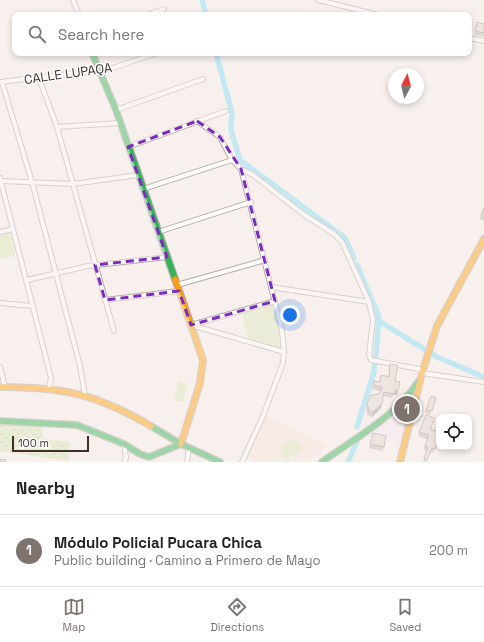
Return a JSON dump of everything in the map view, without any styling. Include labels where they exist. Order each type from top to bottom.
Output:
[{"type":"street","points":[[74,0],[78,12]]},
{"type":"street","points":[[318,0],[367,12]]},
{"type":"street","points":[[154,12],[164,8]]},
{"type":"street","points":[[472,39],[484,41]]},
{"type":"street","points":[[93,56],[116,110],[202,360],[202,371],[181,444]]},
{"type":"street","name":"CALLE LUPAQA","points":[[1,82],[99,72],[148,56]]},
{"type":"street","points":[[39,78],[57,128],[114,331]]},
{"type":"street","points":[[116,110],[203,79]]},
{"type":"street","points":[[1,82],[32,182],[80,366],[85,395]]},
{"type":"street","points":[[128,147],[226,110]]},
{"type":"street","points":[[197,121],[220,137],[232,160],[241,169],[253,175],[303,214],[334,234],[342,242],[369,302],[373,320],[369,355],[371,360],[419,369],[422,373],[484,382]]},
{"type":"street","points":[[57,128],[120,123]]},
{"type":"street","points":[[143,189],[232,160]]},
{"type":"street","points":[[241,169],[266,260],[282,330],[284,352],[283,363],[263,416],[242,462]]},
{"type":"street","points":[[49,388],[51,378],[14,229],[0,180],[73,184],[138,175]]},
{"type":"street","points":[[158,232],[251,202]]},
{"type":"street","points":[[0,232],[14,229]]},
{"type":"street","points":[[400,462],[422,373],[437,326],[484,239]]},
{"type":"street","points":[[27,280],[95,265],[167,257]]},
{"type":"street","points":[[177,285],[266,260]]},
{"type":"street","points":[[271,287],[369,302]]},
{"type":"street","points":[[105,300],[179,291]]},
{"type":"street","points":[[191,325],[275,301]]},
{"type":"street","points":[[0,303],[32,306]]},
{"type":"street","points":[[191,325],[284,352]]},
{"type":"street","points":[[0,367],[3,387],[49,388],[85,395],[119,408],[181,444],[220,462]]},
{"type":"street","points":[[322,462],[399,405],[415,388],[422,373]]},
{"type":"street","points":[[0,421],[43,422],[77,425],[124,444],[140,454],[149,456],[181,444]]},
{"type":"street","points":[[124,444],[126,457],[125,462]]},
{"type":"street","points":[[187,462],[189,447]]},
{"type":"highlighted area","points":[[197,121],[220,137],[241,169],[275,301],[191,325],[179,291],[105,300],[95,265],[167,257],[128,147]]},
{"type":"shaded area","points":[[395,411],[408,415],[400,442],[366,433]]},
{"type":"shaded area","points":[[265,415],[329,445],[308,462],[256,462],[246,457]]},
{"type":"green space","points":[[10,233],[15,256],[0,259],[0,235]]},
{"type":"green space","points":[[272,305],[280,333],[282,348],[248,338],[242,314]]},
{"type":"green space","points":[[178,381],[187,383],[183,402],[174,400]]},
{"type":"green space","points":[[43,424],[42,438],[69,442],[69,461],[0,451],[0,425]]},
{"type":"green space","points":[[294,438],[302,448],[287,460],[279,450]]},
{"type":"building","points":[[477,22],[484,24],[484,33],[475,31]]},
{"type":"building","points":[[484,208],[484,217],[481,215]]},
{"type":"building","points":[[390,364],[398,365],[395,381],[400,382],[398,391],[395,390],[394,394],[384,392],[382,404],[373,412],[369,411],[367,404],[371,395],[379,394],[382,387],[373,385],[374,381],[380,382],[381,375],[389,377]]},
{"type":"building","points":[[431,396],[436,398],[432,411],[426,410]]},
{"type":"building","points":[[409,403],[409,409],[406,410],[404,406]]},
{"type":"building","points":[[426,415],[435,418],[430,429],[436,431],[436,446],[435,449],[432,448],[427,460],[424,459],[428,447],[425,446],[429,435],[419,432]]},
{"type":"building","points":[[373,433],[386,436],[384,447],[370,444]]},
{"type":"building","points":[[0,459],[6,460],[6,462],[0,462]]},
{"type":"waterway","points":[[202,0],[205,12]]},
{"type":"waterway","points":[[217,56],[232,113],[231,130],[240,160],[345,238],[354,259]]},
{"type":"waterway","points":[[357,265],[378,314],[379,321],[437,357],[484,377]]},
{"type":"waterway","points":[[357,427],[374,372],[379,321]]},
{"type":"waterway","points":[[348,462],[359,437]]},
{"type":"traffic: fast","points":[[93,56],[116,110],[175,279]]},
{"type":"traffic: fast","points":[[322,462],[374,426],[398,406],[409,395],[418,382]]},
{"type":"traffic: fast","points":[[0,421],[77,425],[124,444],[140,454],[149,457],[181,444]]},
{"type":"traffic: fast","points":[[151,426],[181,444],[220,462]]},
{"type":"traffic: slow","points":[[400,462],[422,373],[437,326],[484,239]]},
{"type":"traffic: slow","points":[[175,279],[203,360],[200,383],[181,444]]},
{"type":"traffic: slow","points":[[0,387],[23,387],[79,394],[113,406],[151,426]]},
{"type":"place","name":"Módulo Policial Pucara Chica","points":[[407,409]]}]
